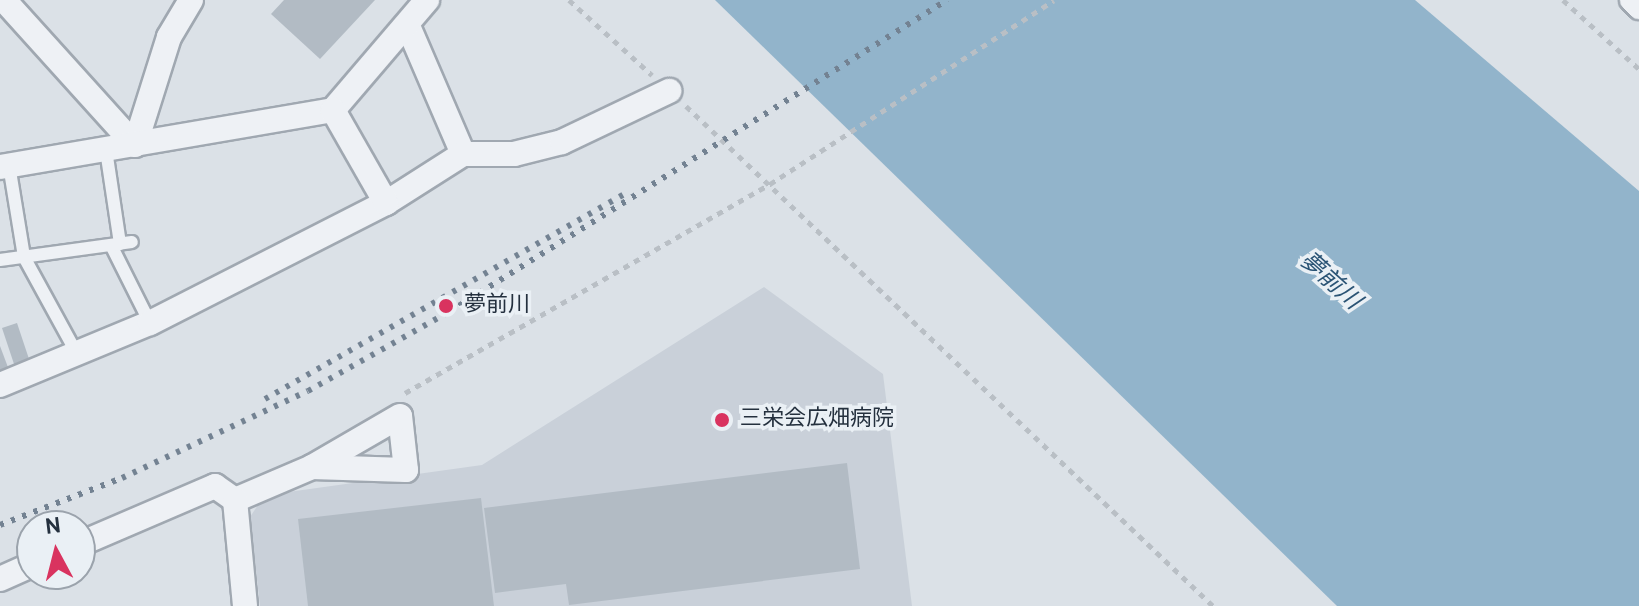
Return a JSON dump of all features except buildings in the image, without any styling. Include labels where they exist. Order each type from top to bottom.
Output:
[{"type":"street","points":[[4,0],[135,145]]},
{"type":"street","points":[[135,145],[169,37],[191,0]]},
{"type":"street","points":[[5,166],[333,110],[408,26],[427,0]]},
{"type":"street","points":[[1632,0],[1639,7]]},
{"type":"street","points":[[408,26],[463,154]]},
{"type":"street","points":[[0,385],[150,323],[386,203],[463,154],[514,154],[562,142],[669,91]]},
{"type":"street","points":[[333,110],[386,203]]},
{"type":"street","points":[[235,500],[312,467],[400,416],[406,470],[312,467]]},
{"type":"street","points":[[96,537],[215,486],[235,500],[245,606]]},
{"type":"lane","points":[[106,150],[121,244],[150,323]]},
{"type":"lane","points":[[5,166],[24,257],[77,354]]},
{"type":"lane","points":[[0,260],[121,244]]},
{"type":"path","points":[[569,0],[770,184],[1213,606]]},
{"type":"path","points":[[400,416],[394,399],[770,184],[1054,0]]},
{"type":"path","points":[[1563,0],[1639,69]]},
{"type":"shaded area","name":"三栄会広畑病院","points":[[764,287],[883,374],[912,606],[260,606],[250,517],[258,505],[281,493],[482,465]]},
{"type":"water","points":[[715,0],[1415,0],[1639,191],[1639,606],[1337,606]]},
{"type":"railway","points":[[0,525],[122,478],[308,391],[449,312],[947,0]]},
{"type":"railway","points":[[265,399],[623,195]]},
{"type":"place","name":"夢前川","points":[[446,306]]},
{"type":"place","name":"三栄会広畑病院","points":[[722,420]]}]
